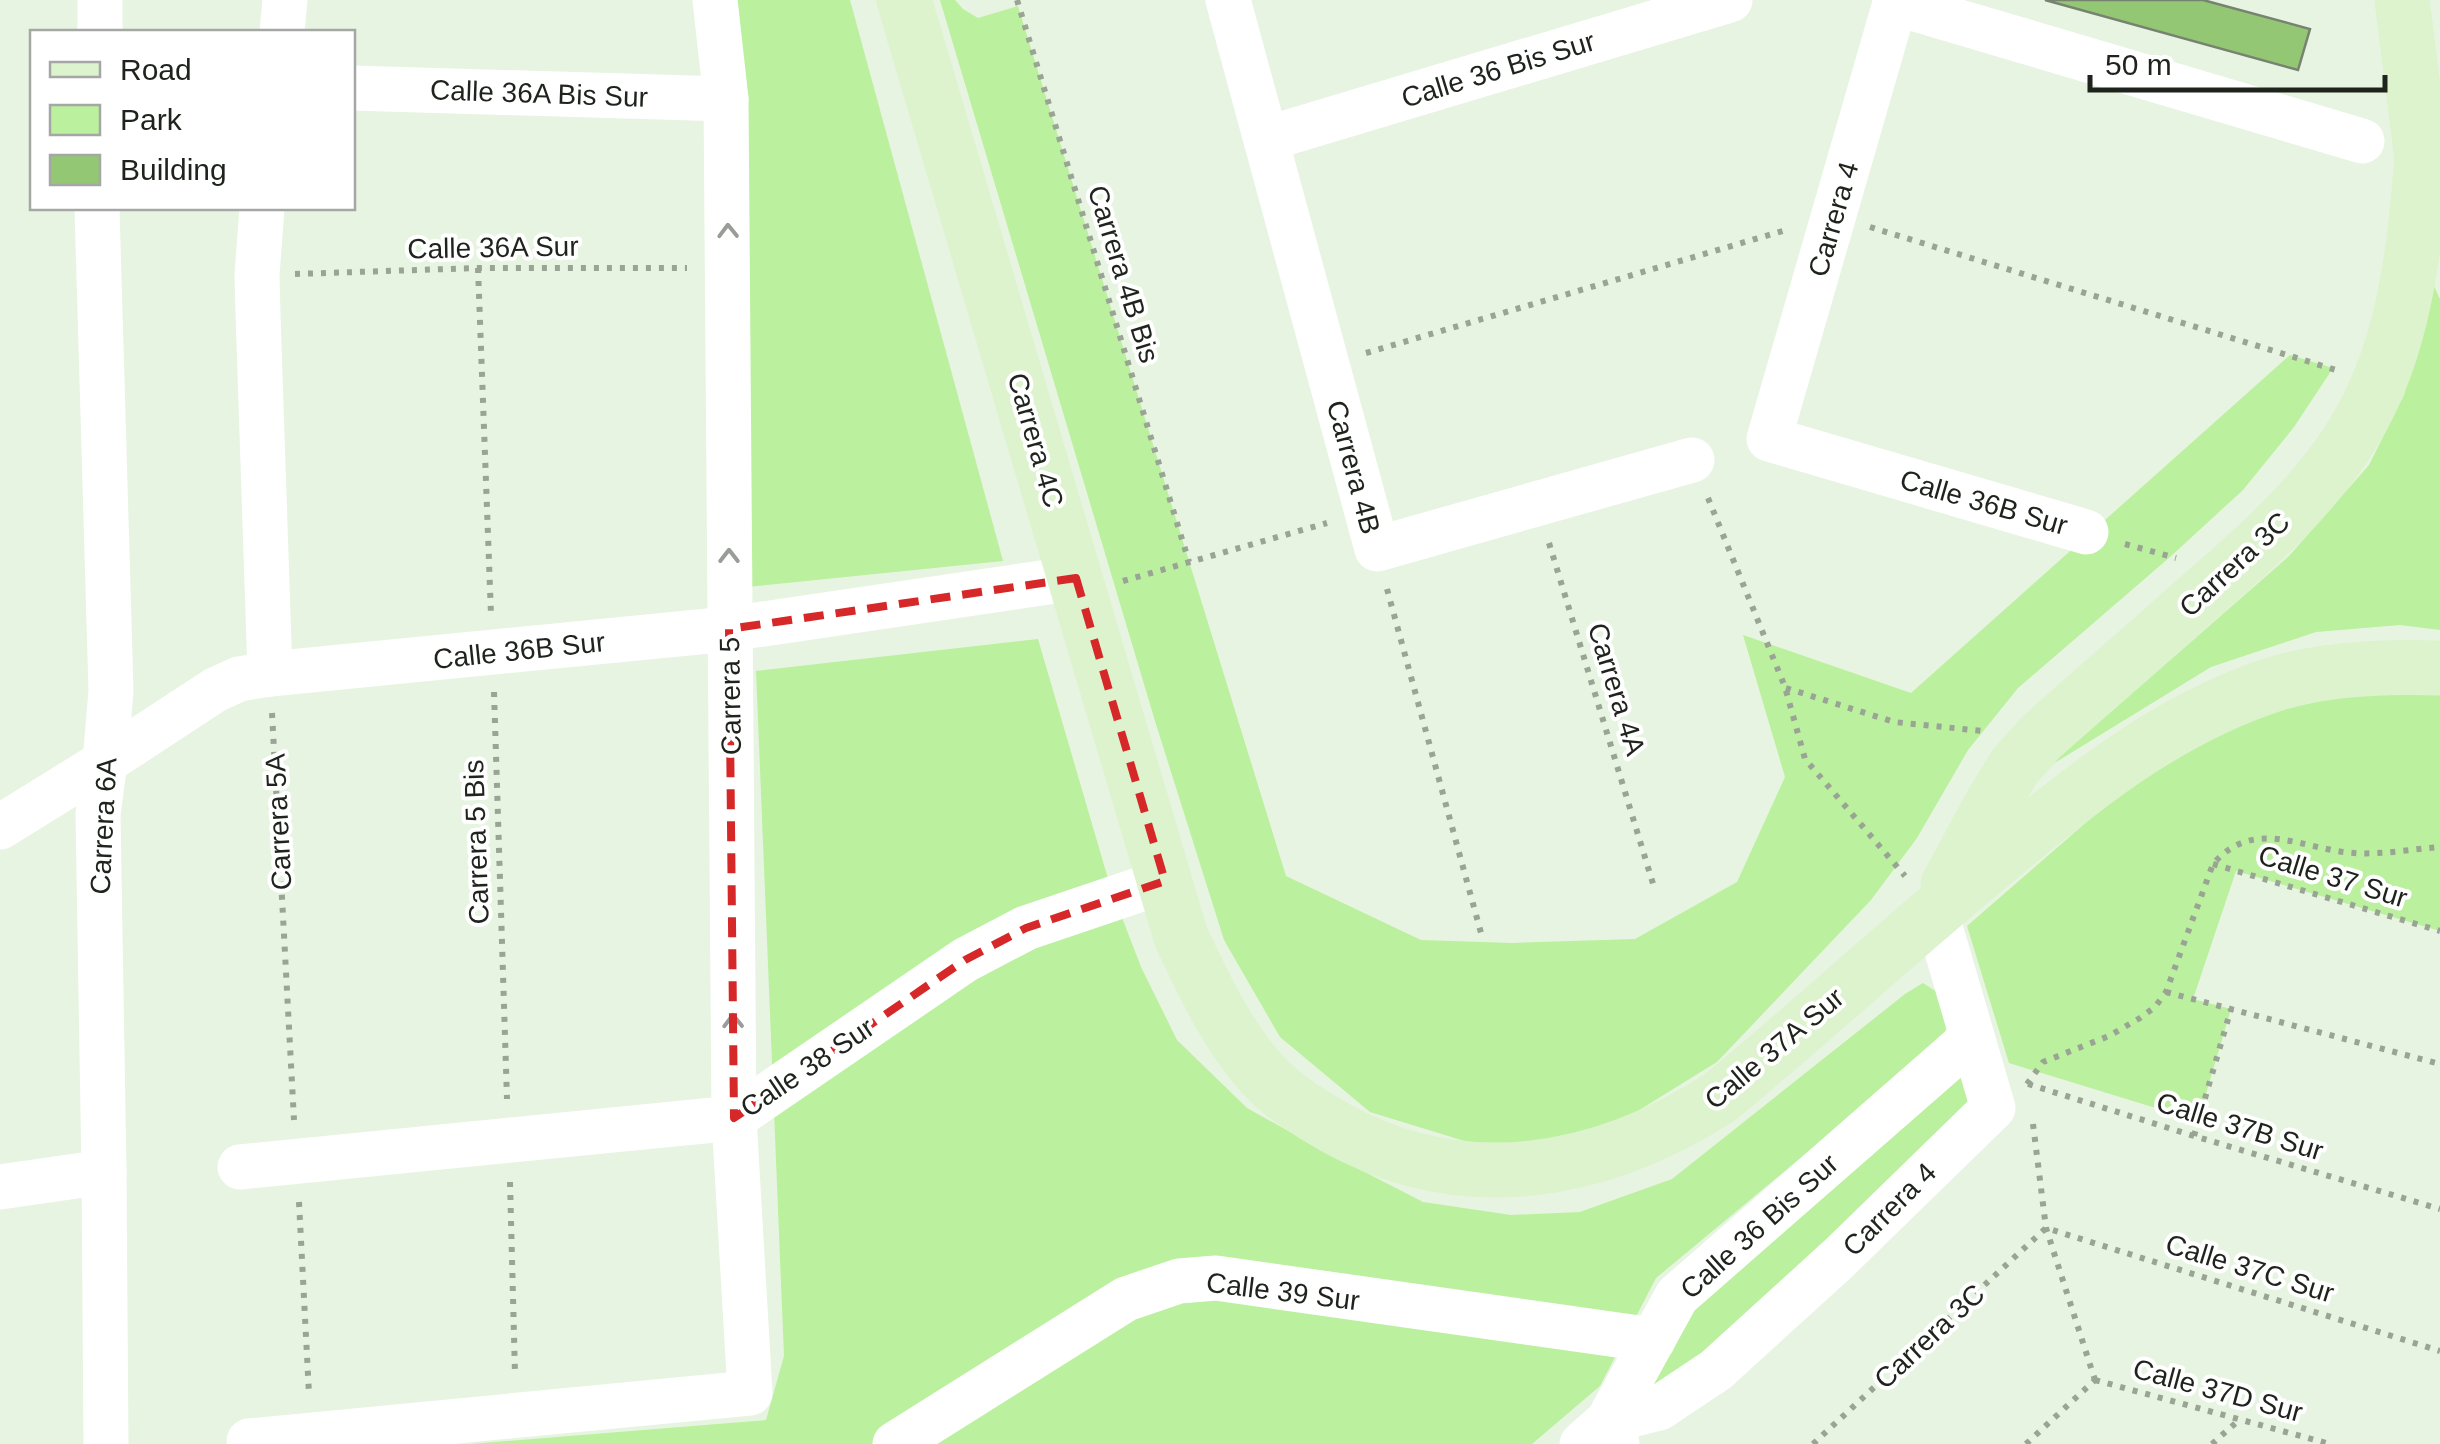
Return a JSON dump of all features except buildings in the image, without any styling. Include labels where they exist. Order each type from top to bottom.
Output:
[{"type":"main road","name":"Carrera 4C","points":[[904,0],[1099,580],[1165,881]]},
{"type":"main road","points":[[2402,0],[2422,159],[2440,217]]},
{"type":"main road","name":"Carrera 3C","points":[[1924,897],[2015,766],[2041,737],[2226,574],[2328,470],[2356,428],[2396,332],[2415,236],[2422,159]]},
{"type":"main road","name":"Calle 37A Sur","points":[[1165,881],[1181,937],[1230,1032],[1264,1076],[1304,1110],[1359,1141],[1418,1161],[1472,1170],[1521,1171],[1582,1160],[1638,1140],[1696,1112],[1742,1078],[1924,897],[2157,738],[2212,708],[2278,683],[2342,670],[2440,668]]},
{"type":"street","points":[[100,0],[100,30]]},
{"type":"street","points":[[282,30],[285,0]]},
{"type":"street","name":"Carrera 5","points":[[516,1416],[750,1393],[734,1118],[726,98],[716,0]]},
{"type":"street","name":"Carrera 4B","points":[[1228,0],[1372,530]]},
{"type":"street","name":"Calle 36 Bis Sur","points":[[1266,139],[1730,0]]},
{"type":"street","points":[[1896,1],[2362,141]]},
{"type":"street","name":"Carrera 4","points":[[1770,439],[1896,1]]},
{"type":"street","name":"Calle 36A Bis Sur","points":[[355,88],[726,98]]},
{"type":"street","name":"Carrera 6A","points":[[96,210],[111,691],[98,814],[106,1444]]},
{"type":"street","points":[[262,210],[257,275],[270,674]]},
{"type":"street","name":"Calle 36B Sur","points":[[1770,439],[2086,532]]},
{"type":"street","points":[[1372,530],[1537,504],[1692,460]]},
{"type":"street","name":"Calle 36B Sur","points":[[0,826],[215,690],[240,680],[729,629],[1099,580]]},
{"type":"street","name":"Calle 38 Sur","points":[[240,1168],[734,1118],[965,960],[1026,928],[1165,881]]},
{"type":"street","points":[[1924,897],[1972,1038],[2020,1103]]},
{"type":"street","name":"Calle 36 Bis Sur","points":[[1603,1436],[1676,1296],[1972,1038]]},
{"type":"street","name":"Carrera 4","points":[[1603,1436],[1690,1390],[1716,1370],[2020,1103]]},
{"type":"street","points":[[0,1187],[104,1172]]},
{"type":"street","name":"Calle 39 Sur","points":[[895,1444],[1126,1299],[1179,1281],[1216,1278],[1653,1340]]},
{"type":"street","points":[[249,1441],[516,1416]]},
{"type":"path","name":"Carrera 4B Bis","points":[[1016,0],[1189,562]]},
{"type":"path","name":"Calle 36A Sur","points":[[257,275],[478,268],[728,268]]},
{"type":"path","name":"Carrera 5 Bis","points":[[478,268],[516,1416]]},
{"type":"path","points":[[1692,460],[1785,687],[1805,759],[1924,897]]},
{"type":"path","name":"Carrera 4A","points":[[1537,504],[1654,888]]},
{"type":"path","points":[[1099,580],[1372,530]]},
{"type":"path","name":"Carrera 4B","points":[[1372,530],[1481,933]]},
{"type":"path","name":"Calle 36B Sur","points":[[2086,532],[2184,560]]},
{"type":"path","name":"Carrera 5A","points":[[270,674],[311,1436]]},
{"type":"path","points":[[1785,687],[1894,722],[1985,731]]},
{"type":"path","points":[[2026,1444],[2095,1380],[2046,1228],[2020,1103],[2043,1062],[2109,1036],[2156,1007],[2166,992],[2214,864],[2223,852],[2273,837],[2353,853],[2440,847]]},
{"type":"path","name":"Calle 37 Sur","points":[[2214,864],[2440,931]]},
{"type":"path","points":[[2166,992],[2440,1064]]},
{"type":"path","points":[[2194,1136],[2231,1009]]},
{"type":"path","name":"Calle 37B Sur","points":[[2020,1103],[2194,1136],[2440,1209]]},
{"type":"path","name":"Calle 37C Sur","points":[[2046,1228],[2440,1351]]},
{"type":"path","name":"Carrera 3C","points":[[1812,1444],[2046,1228]]},
{"type":"path","name":"Calle 37D Sur","points":[[2095,1380],[2330,1444]]},
{"type":"path","points":[[2212,1444],[2239,1420]]},
{"type":"highlighted area","points":[[1076,578],[1165,881],[1026,928],[965,960],[734,1118],[729,629]]},
{"type":"green space","points":[[737,0],[850,0],[1003,561],[748,587]]},
{"type":"green space","points":[[940,0],[955,0],[978,18],[1018,6],[1286,876],[1421,940],[1512,943],[1635,939],[1737,882],[1785,777],[1743,635],[1911,693],[2290,355],[2333,368],[2294,427],[2243,490],[2018,688],[1968,750],[1917,838],[1871,900],[1717,1062],[1602,1133],[1497,1151],[1370,1112],[1280,1037],[1224,940]]},
{"type":"green space","points":[[2433,284],[2440,299],[2440,630],[2400,625],[2316,632],[2211,667],[2048,767],[2289,556],[2369,465],[2404,395]]},
{"type":"green space","points":[[1038,639],[1111,889],[1141,967],[1177,1040],[1247,1108],[1423,1202],[1511,1215],[1580,1212],[1672,1179],[1923,983],[1948,1004],[1945,1038],[1656,1278],[1600,1386],[1532,1444],[471,1444],[766,1420],[784,1356],[756,671]]},
{"type":"green space","points":[[2368,693],[2440,694],[2440,931],[2236,871],[2193,999],[2231,1009],[2198,1121],[2009,1063],[1967,926],[2113,799],[2199,739],[2283,705]]},
{"type":"green space","points":[[1967,1064],[1970,1110],[1746,1333],[1644,1393],[1693,1306]]}]
